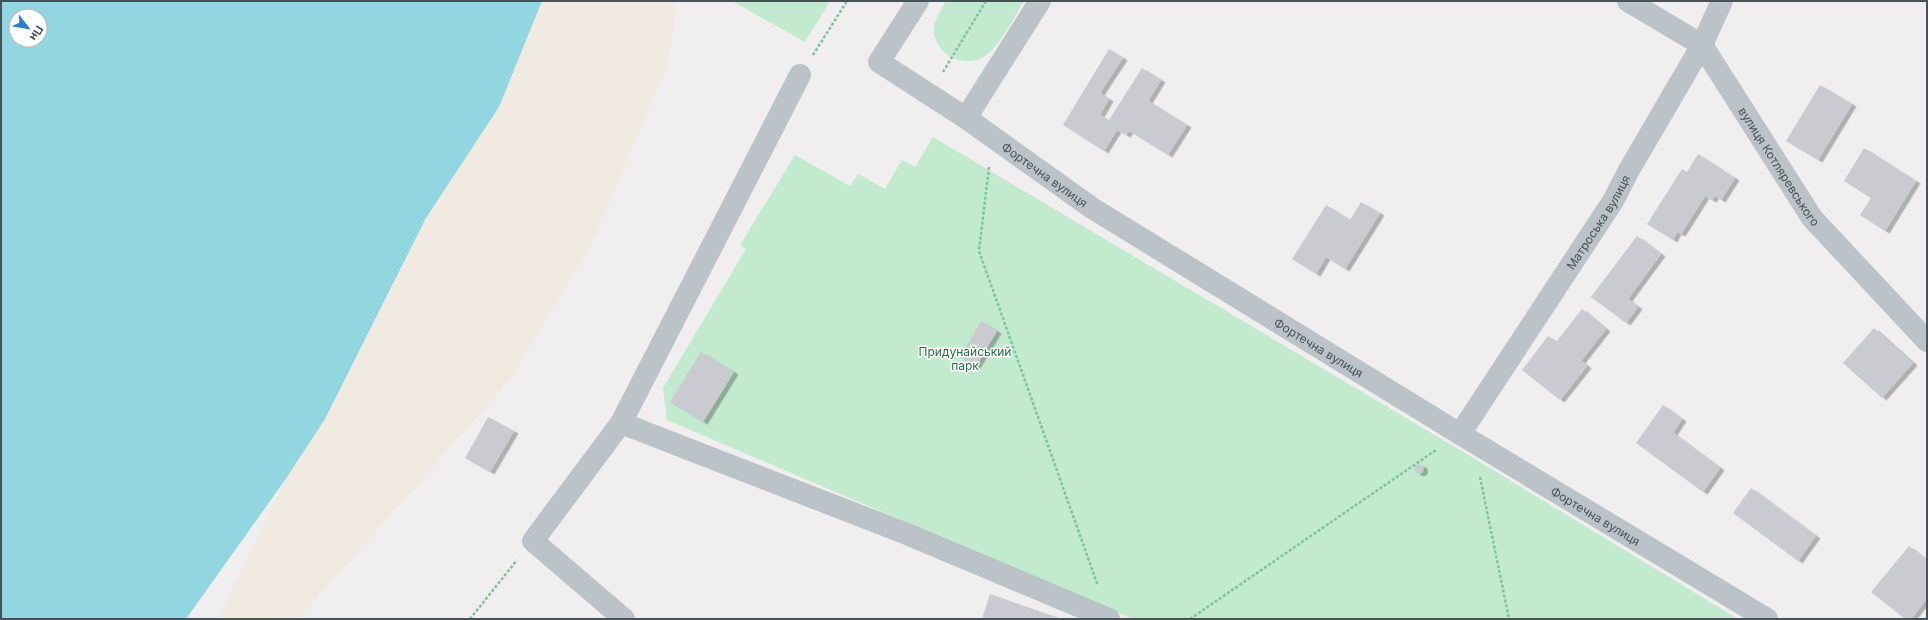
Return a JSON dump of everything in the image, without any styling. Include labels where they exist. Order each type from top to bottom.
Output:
[{"type":"street","name":"Фортечна вулиця","points":[[918,1],[879,62],[966,118],[1092,208],[1460,434],[1767,619]]},
{"type":"street","points":[[966,118],[1040,1]]},
{"type":"street","name":"вулиця Котляревського","points":[[1628,1],[1702,45],[1812,218],[1927,341]]},
{"type":"street","name":"Матроська вулиця","points":[[1460,434],[1613,201],[1629,170],[1702,45],[1722,1]]},
{"type":"street","points":[[624,619],[533,541],[621,423],[800,75]]},
{"type":"street","points":[[621,423],[907,534],[1109,619]]},
{"type":"path","points":[[800,75],[847,1]]},
{"type":"path","points":[[929,94],[986,1]]},
{"type":"path","points":[[992,136],[979,252],[1099,589]]},
{"type":"path","points":[[1190,619],[1460,434]]},
{"type":"path","points":[[1479,472],[1509,619]]},
{"type":"path","points":[[470,619],[533,541]]},
{"type":"green space","points":[[732,1],[830,1],[805,42]]},
{"type":"green space","points":[[946,1],[1024,1],[1005,33],[993,49],[980,59],[964,61],[949,56],[938,45],[935,37],[934,29],[938,14]]},
{"type":"green space","name":"Придунайський парк","points":[[933,137],[1465,453],[1738,619],[1133,619],[667,420],[663,388],[746,249],[740,245],[795,155],[850,186],[858,174],[885,189],[902,160],[915,167]]},
{"type":"sand","points":[[542,1],[673,1],[676,9],[669,62],[590,248],[509,381],[298,619],[218,619],[285,480],[325,419],[426,218],[499,107]]},
{"type":"water","points":[[1,1],[542,1],[499,107],[426,218],[325,419],[285,480],[186,619],[1,619]]},
{"type":"building","points":[[1109,49],[1123,58],[1100,93],[1109,99],[1100,115],[1109,120],[1142,68],[1161,80],[1148,101],[1187,125],[1168,155],[1129,131],[1126,135],[1117,130],[1104,151],[1063,125]]},
{"type":"building","points":[[1820,85],[1852,104],[1818,160],[1786,141]]},
{"type":"building","points":[[1864,148],[1916,181],[1885,231],[1860,215],[1871,198],[1844,181]]},
{"type":"building","points":[[1698,154],[1735,178],[1721,200],[1715,196],[1712,200],[1705,196],[1681,234],[1677,232],[1673,240],[1647,224],[1682,169],[1687,172]]},
{"type":"building","points":[[1361,202],[1380,213],[1345,269],[1326,257],[1316,274],[1292,259],[1326,205],[1350,220]]},
{"type":"building","points":[[1637,236],[1661,254],[1628,299],[1638,307],[1626,323],[1591,297]]},
{"type":"building","points":[[1582,309],[1606,329],[1581,361],[1587,366],[1560,400],[1522,370],[1548,336],[1556,342]]},
{"type":"building","points":[[981,321],[997,331],[976,366],[960,357]]},
{"type":"building","points":[[1874,328],[1913,363],[1882,398],[1843,363]]},
{"type":"building","points":[[701,352],[734,372],[703,422],[670,402]]},
{"type":"building","points":[[1663,405],[1682,419],[1673,433],[1720,468],[1703,492],[1636,443]]},
{"type":"building","points":[[488,417],[514,431],[490,472],[465,458]]},
{"type":"building","points":[[1417,465],[1421,465],[1423,469],[1421,473],[1417,473],[1415,471],[1415,467]]},
{"type":"building","points":[[1751,488],[1816,536],[1798,561],[1733,513]]},
{"type":"building","points":[[1909,546],[1925,559],[1927,555],[1927,599],[1911,619],[1905,619],[1871,592]]},
{"type":"building","points":[[990,594],[1062,619],[982,619]]}]
